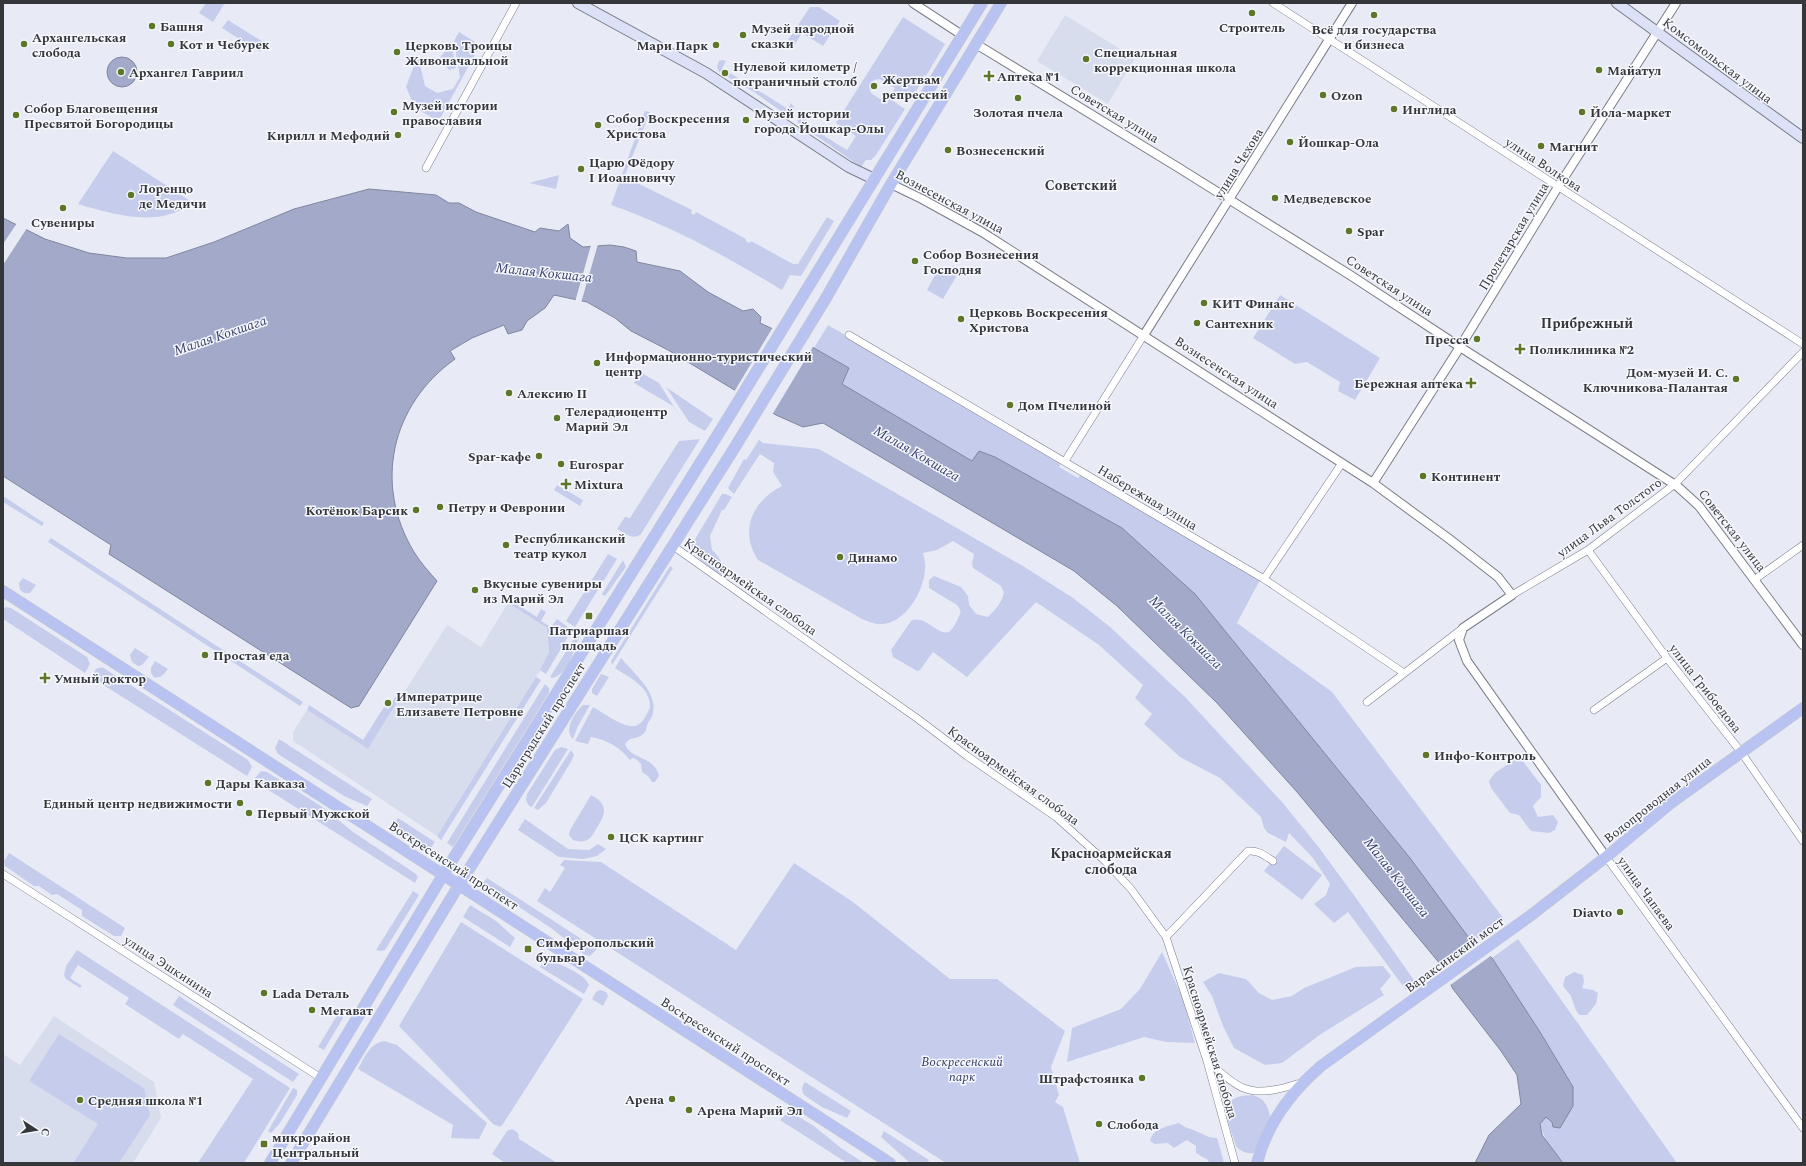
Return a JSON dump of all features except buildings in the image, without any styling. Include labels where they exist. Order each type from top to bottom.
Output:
[{"type":"main road","name":"Вознесенская улица","points":[[578,3],[706,73],[849,167],[874,179],[891,184]]},
{"type":"main road","points":[[874,179],[982,3]]},
{"type":"main road","points":[[891,184],[1001,3]]},
{"type":"main road","name":"Комсомольская улица","points":[[1617,3],[1803,138]]},
{"type":"main road","name":"Советская улица","points":[[962,35],[976,44]]},
{"type":"main road","name":"Царьградский проспект","points":[[270,1163],[443,875],[717,436],[874,179]]},
{"type":"main road","name":"Царьградский проспект","points":[[291,1163],[459,885],[736,447],[826,298],[891,184]]},
{"type":"main road","name":"Воскресенский проспект","points":[[3,591],[890,1163]]},
{"type":"main road","name":"Водопроводная улица","points":[[1530,916],[1606,857],[1671,803],[1803,708]]},
{"type":"main road","name":"Вараксинский мост","points":[[1302,1083],[1322,1066],[1530,916]]},
{"type":"main road","points":[[1257,1163],[1259,1154],[1276,1118],[1302,1083]]},
{"type":"street","points":[[426,168],[516,3]]},
{"type":"street","name":"Советская улица","points":[[913,3],[962,35]]},
{"type":"street","name":"улица Волкова","points":[[1273,3],[1803,344]]},
{"type":"street","name":"улица Чехова","points":[[1144,335],[1352,3]]},
{"type":"street","name":"Пролетарская улица","points":[[1373,483],[1460,347],[1558,187],[1676,3]]},
{"type":"street","name":"Советская улица","points":[[976,44],[1350,275],[1675,484],[1700,506],[1803,645]]},
{"type":"street","name":"Вознесенская улица","points":[[891,184],[982,232],[1373,483],[1498,577],[1512,595]]},
{"type":"street","name":"Набережная улица","points":[[849,335],[1264,579],[1404,673]]},
{"type":"street","points":[[1065,461],[1144,335]]},
{"type":"street","name":"улица Льва Толстого","points":[[1367,702],[1463,628],[1512,595],[1588,550],[1675,484],[1803,352]]},
{"type":"street","points":[[1264,579],[1342,463]]},
{"type":"street","points":[[1754,580],[1803,545]]},
{"type":"street","name":"Красноармейская слобода","points":[[673,546],[911,714],[967,756],[1056,817],[1106,861],[1131,889],[1166,937],[1207,1061],[1235,1163]]},
{"type":"street","name":"улица Грибоедова","points":[[1588,550],[1667,658],[1741,752],[1803,841]]},
{"type":"street","name":"улица Чапаева","points":[[1463,628],[1459,640],[1468,661],[1606,857],[1803,1128]]},
{"type":"street","points":[[1594,710],[1667,658]]},
{"type":"street","points":[[1166,937],[1248,851],[1254,850],[1262,853],[1272,861]]},
{"type":"street","name":"улица Эшкинина","points":[[3,874],[321,1078]]},
{"type":"street","points":[[1207,1061],[1240,1088],[1248,1090],[1276,1090],[1302,1083]]},
{"type":"shaded area","name":"Специальная коррекционная школа","points":[[1065,15],[1135,58],[1108,104],[1037,61]]},
{"type":"shaded area","points":[[508,603],[547,628],[549,652],[545,663],[437,836],[293,741],[293,732],[307,710],[368,749],[447,625],[481,647]]},
{"type":"shaded area","name":"Средняя школа №1","points":[[54,1016],[154,1082],[161,1118],[133,1163],[3,1163],[3,1054],[20,1065]]},
{"type":"green space","points":[[206,3],[225,3],[213,22],[199,13]]},
{"type":"green space","points":[[810,7],[819,7],[840,21],[823,46],[802,33],[795,44],[788,40]]},
{"type":"green space","points":[[903,17],[945,44],[926,76],[924,75],[920,82],[921,83],[908,104],[892,93],[895,88],[880,79],[874,80],[871,83],[871,93],[886,103],[889,98],[905,109],[876,155],[871,160],[866,160],[861,167],[798,123],[797,118],[800,115],[804,115],[806,118],[805,124],[847,150],[856,136],[836,123]]},
{"type":"green space","points":[[228,20],[265,43],[260,52],[222,28]]},
{"type":"green space","points":[[459,32],[475,42],[478,49],[441,117],[435,119],[415,108],[406,87],[418,55],[425,86],[437,93],[453,89],[460,77],[454,41]]},
{"type":"green space","points":[[451,42],[456,68],[449,70],[446,66],[440,64],[440,58]]},
{"type":"green space","points":[[719,61],[726,61],[722,68],[788,109],[791,103],[794,107],[792,114],[785,114],[754,92],[719,72],[717,67]]},
{"type":"green space","points":[[645,111],[650,112],[623,177],[624,179],[627,178],[692,210],[691,213],[694,215],[696,212],[746,239],[749,243],[751,241],[793,264],[798,264],[827,217],[834,221],[801,276],[790,275],[782,290],[677,232],[634,213],[611,205]]},
{"type":"green space","points":[[113,151],[195,204],[163,216],[131,217],[109,213],[78,204]]},
{"type":"green space","points":[[559,175],[556,189],[529,183]]},
{"type":"green space","points":[[953,266],[960,270],[943,299],[927,290],[936,273]]},
{"type":"green space","points":[[1280,295],[1380,358],[1355,400],[1338,391],[1340,382],[1307,362],[1295,364],[1253,338]]},
{"type":"green space","points":[[828,325],[1062,461],[1059,467],[1078,478],[1082,473],[1260,580],[1237,623],[1332,692],[1504,919],[1472,942],[1410,858],[1195,594],[1122,528],[995,457],[979,451],[972,462],[842,384],[849,368],[814,348]]},
{"type":"green space","points":[[640,372],[659,383],[681,418],[673,406],[634,383]]},
{"type":"green space","points":[[666,387],[713,419],[705,431],[689,422]]},
{"type":"green space","points":[[700,439],[641,534],[632,537],[617,529],[625,517],[630,518],[679,441]]},
{"type":"green space","points":[[759,440],[763,443],[819,449],[1023,566],[1073,598],[1109,626],[1186,698],[1282,802],[1317,845],[1416,983],[1406,990],[1348,912],[1334,923],[1314,904],[1326,895],[1330,884],[1313,858],[1289,833],[1286,842],[1268,833],[1264,828],[1261,817],[1220,778],[1180,757],[1144,724],[1152,714],[1135,698],[1143,685],[1099,645],[1036,602],[967,677],[933,652],[920,670],[917,671],[893,657],[891,650],[911,621],[922,621],[938,630],[947,632],[952,629],[960,615],[960,609],[957,605],[929,588],[929,580],[934,576],[961,587],[968,596],[969,605],[976,614],[988,617],[996,609],[1002,600],[1004,592],[1001,586],[973,568],[972,563],[974,554],[953,541],[937,550],[923,553],[925,565],[924,578],[921,588],[911,606],[896,620],[877,624],[862,619],[758,560],[752,549],[749,528],[756,508],[772,492],[782,486],[773,472],[774,463],[760,454],[734,494],[728,488],[744,459],[746,460]]},
{"type":"green space","points":[[557,485],[583,500],[580,506],[554,490]]},
{"type":"green space","points":[[722,494],[732,497],[724,510],[722,510],[710,536],[712,550],[719,557],[723,566],[724,573],[720,575],[698,558],[691,546]]},
{"type":"green space","points":[[3,496],[44,523],[42,526],[3,502]]},
{"type":"green space","points":[[51,538],[303,702],[300,706],[48,542]]},
{"type":"green space","points":[[608,554],[617,559],[575,627],[566,621]]},
{"type":"green space","points":[[623,560],[626,567],[605,596],[602,594]]},
{"type":"green space","points":[[670,566],[673,568],[612,665],[611,661]]},
{"type":"green space","points":[[23,578],[36,585],[30,593],[24,593],[20,590],[19,583]]},
{"type":"green space","points":[[510,600],[537,617],[541,609],[546,612],[541,621],[551,627],[557,619],[572,630],[546,674],[540,670],[549,652],[547,628],[508,603]]},
{"type":"green space","points":[[6,607],[11,608],[87,657],[90,664],[85,673],[3,619],[3,609]]},
{"type":"green space","points":[[577,634],[580,636],[567,666],[558,676],[553,678],[550,677]]},
{"type":"green space","points":[[135,648],[149,657],[142,665],[138,666],[132,662],[130,655]]},
{"type":"green space","points":[[621,658],[638,676],[648,690],[654,705],[653,713],[645,732],[641,736],[630,739],[625,744],[632,753],[652,764],[656,769],[659,776],[655,782],[652,782],[648,776],[642,772],[641,764],[636,759],[632,758],[630,760],[622,751],[608,742],[591,737],[588,744],[575,741],[593,707],[616,721],[629,726],[639,724],[647,714],[650,708],[647,694],[638,684],[615,668]]},
{"type":"green space","points":[[155,661],[168,669],[162,676],[154,677],[151,673],[151,668]]},
{"type":"green space","points":[[102,667],[248,760],[252,767],[247,776],[91,677],[96,669]]},
{"type":"green space","points":[[601,674],[609,677],[597,696],[592,693],[592,689]]},
{"type":"green space","points":[[536,677],[541,680],[441,840],[437,836]]},
{"type":"green space","points":[[545,684],[549,688],[549,693],[453,847],[447,843]]},
{"type":"green space","points":[[399,691],[403,693],[368,749],[307,710],[309,705],[363,740],[384,707],[388,709]]},
{"type":"green space","points":[[583,705],[590,705],[578,726],[573,739],[569,731],[571,721]]},
{"type":"green space","points":[[279,739],[372,799],[367,806],[344,796],[278,754],[275,748]]},
{"type":"green space","points":[[561,747],[568,749],[532,807],[529,806],[526,800],[527,794],[555,750]]},
{"type":"green space","points":[[571,750],[574,755],[572,760],[546,803],[538,810],[534,808]]},
{"type":"green space","points":[[1514,760],[1522,760],[1541,785],[1541,797],[1533,806],[1538,817],[1553,815],[1558,822],[1555,830],[1549,833],[1531,831],[1519,815],[1510,813],[1491,788],[1489,781],[1495,773]]},
{"type":"green space","points":[[261,771],[267,772],[324,808],[353,832],[416,874],[418,877],[415,883],[253,780]]},
{"type":"green space","points":[[591,795],[603,806],[604,810],[602,819],[589,839],[585,841],[573,840],[569,835],[570,830]]},
{"type":"green space","points":[[398,818],[435,842],[428,852],[412,843],[392,826]]},
{"type":"green space","points":[[525,819],[568,849],[589,850],[598,844],[606,849],[597,856],[584,859],[559,857],[518,830]]},
{"type":"green space","points":[[1284,846],[1322,875],[1302,900],[1264,871]]},
{"type":"green space","points":[[9,853],[125,928],[121,936],[114,936],[82,916],[82,910],[57,894],[52,895],[39,886],[34,886],[5,866],[4,861]]},
{"type":"green space","name":"Воскресенский парк","points":[[564,860],[601,862],[736,950],[794,863],[853,902],[950,979],[997,979],[1065,1031],[1051,1067],[1059,1095],[1055,1102],[1063,1107],[1080,1163],[946,1163],[537,901],[545,888],[550,892],[565,868],[560,865]]},
{"type":"green space","points":[[487,878],[597,949],[590,956],[585,955],[551,928],[483,883]]},
{"type":"green space","points":[[413,891],[419,895],[385,950],[376,950]]},
{"type":"green space","points":[[470,905],[496,921],[515,938],[510,947],[463,917]]},
{"type":"green space","points":[[461,922],[583,999],[500,1127],[493,1124],[399,1026]]},
{"type":"green space","points":[[1518,939],[1677,1163],[1563,1163],[1546,1140],[1540,1124],[1546,1117],[1560,1128],[1573,1106],[1573,1087],[1540,1032],[1492,958]]},
{"type":"green space","points":[[77,950],[290,1088],[244,1163],[198,1163],[253,1079],[183,1034],[179,1039],[125,1004],[129,998],[78,965],[70,978],[82,986],[80,988],[66,979],[64,975],[66,966]]},
{"type":"green space","points":[[1162,952],[1183,999],[1195,1043],[1166,1042],[1144,1037],[1067,1062],[1072,1028],[1121,1009],[1140,989]]},
{"type":"green space","points":[[546,958],[577,973],[587,981],[589,985],[584,994],[540,967]]},
{"type":"green space","points":[[1383,966],[1391,976],[1380,989],[1384,995],[1321,1034],[1282,1063],[1265,1065],[1234,1048],[1223,1026],[1212,996],[1203,982],[1219,973],[1246,979],[1259,993],[1272,1000],[1292,996],[1304,988],[1356,967]]},
{"type":"green space","points":[[1574,972],[1583,975],[1584,982],[1582,988],[1593,990],[1598,993],[1596,1004],[1587,1015],[1579,1015],[1571,996],[1563,986],[1565,977]]},
{"type":"green space","points":[[600,990],[606,992],[608,996],[603,1006],[592,999],[596,992]]},
{"type":"green space","points":[[179,996],[299,1074],[293,1082],[173,1005]]},
{"type":"green space","points":[[339,1012],[343,1015],[343,1018],[324,1050],[318,1047]]},
{"type":"green space","points":[[59,1034],[144,1088],[150,1115],[119,1163],[74,1162],[98,1124],[29,1081]]},
{"type":"green space","points":[[384,1041],[397,1045],[487,1123],[479,1139],[451,1138],[453,1125],[358,1069],[371,1048]]},
{"type":"green space","points":[[805,1082],[851,1111],[847,1118],[822,1107],[804,1095],[802,1088]]},
{"type":"green space","points":[[293,1088],[297,1090],[297,1095],[280,1123],[271,1133],[268,1131]]},
{"type":"green space","points":[[1252,1095],[1260,1098],[1265,1103],[1270,1117],[1254,1153],[1249,1153],[1242,1151],[1236,1146],[1227,1112],[1228,1105],[1232,1100],[1240,1096]]},
{"type":"green space","points":[[789,1111],[814,1126],[841,1148],[864,1163],[847,1163],[780,1120]]},
{"type":"green space","points":[[1179,1123],[1207,1136],[1217,1138],[1224,1163],[1209,1163],[1208,1160],[1196,1153],[1196,1146],[1187,1140],[1174,1148],[1168,1143],[1155,1144],[1150,1141],[1151,1137],[1157,1131]]},
{"type":"green space","points":[[512,1129],[518,1133],[519,1139],[557,1163],[505,1163],[492,1154],[507,1131]]},
{"type":"green space","points":[[884,1131],[929,1160],[927,1163],[910,1163],[881,1137]]},
{"type":"water","points":[[122,57],[133,61],[137,72],[133,83],[122,87],[111,83],[107,72],[111,61]]},
{"type":"water","name":"Малая Кокшага","points":[[369,189],[436,195],[449,203],[459,203],[476,212],[535,232],[540,228],[559,231],[568,224],[570,238],[583,247],[610,245],[636,251],[637,262],[680,271],[708,292],[743,311],[753,309],[761,317],[760,323],[814,348],[849,368],[842,384],[972,461],[979,451],[995,457],[1122,528],[1195,594],[1410,858],[1472,942],[1492,958],[1540,1032],[1573,1087],[1573,1106],[1560,1128],[1553,1127],[1552,1122],[1546,1117],[1540,1124],[1542,1135],[1563,1163],[1475,1163],[1489,1135],[1521,1104],[1517,1075],[1501,1051],[1453,989],[1441,965],[1297,792],[1217,703],[1117,606],[1074,571],[823,423],[803,427],[776,415],[668,350],[631,331],[615,318],[587,302],[554,295],[545,308],[527,321],[522,330],[508,334],[504,325],[472,338],[450,351],[455,359],[433,378],[416,399],[403,422],[395,447],[392,473],[394,500],[401,526],[414,552],[437,581],[359,706],[351,708],[109,554],[111,545],[3,476],[3,218],[45,239],[89,253],[127,258],[166,258],[214,242],[294,209]]},
{"type":"pier","points":[[17,223],[27,228],[3,265],[3,244]]},
{"type":"pier","points":[[598,244],[581,303],[575,302],[591,245]]},
{"type":"pier","points":[[773,327],[814,345],[772,415],[734,392]]},
{"type":"pier","points":[[1478,944],[1492,955],[1449,986],[1441,970]]},
{"type":"place","name":"Строитель","points":[[1252,13]]},
{"type":"place","name":"Всё для государства и бизнеса","points":[[1374,15]]},
{"type":"place","name":"Башня","points":[[152,26]]},
{"type":"place","name":"Музей народной сказки","points":[[743,35]]},
{"type":"place","name":"Архангельская слобода","points":[[24,44]]},
{"type":"place","name":"Кот и Чебурек","points":[[171,44]]},
{"type":"place","name":"Мари Парк","points":[[716,45]]},
{"type":"place","name":"Церковь Троицы Живоначальной","points":[[397,52]]},
{"type":"place","name":"Специальная коррекционная школа","points":[[1086,59]]},
{"type":"place","name":"Майатул","points":[[1599,70]]},
{"type":"place","name":"Архангел Гавриил","points":[[121,72]]},
{"type":"place","name":"Нулевой километр / пограничный столб","points":[[725,73]]},
{"type":"place","name":"Аптека №1","points":[[989,76]]},
{"type":"place","name":"Жертвам репрессий","points":[[874,86]]},
{"type":"place","name":"Ozon","points":[[1323,95]]},
{"type":"place","name":"Золотая пчела","points":[[1018,98]]},
{"type":"place","name":"Инглида","points":[[1394,109]]},
{"type":"place","name":"Музей истории православия","points":[[394,112]]},
{"type":"place","name":"Йола-маркет","points":[[1582,112]]},
{"type":"place","name":"Собор Благовещения Пресвятой Богородицы","points":[[16,115]]},
{"type":"place","name":"Музей истории города Йошкар-Олы","points":[[746,120]]},
{"type":"place","name":"Собор Воскресения Христова","points":[[598,125]]},
{"type":"place","name":"Кирилл и Мефодий","points":[[398,135]]},
{"type":"place","name":"Йошкар-Ола","points":[[1290,142]]},
{"type":"place","name":"Магнит","points":[[1541,146]]},
{"type":"place","name":"Вознесенский","points":[[948,150]]},
{"type":"place","name":"Царю Фёдору I Иоанновичу","points":[[581,169]]},
{"type":"place","name":"Лоренцо де Медичи","points":[[131,195]]},
{"type":"place","name":"Медведевское","points":[[1275,198]]},
{"type":"place","name":"Сувениры","points":[[63,208]]},
{"type":"place","name":"Spar","points":[[1349,231]]},
{"type":"place","name":"Собор Вознесения Господня","points":[[915,261]]},
{"type":"place","name":"КИТ Финанс","points":[[1204,303]]},
{"type":"place","name":"Церковь Воскресения Христова","points":[[961,319]]},
{"type":"place","name":"Сантехник","points":[[1197,323]]},
{"type":"place","name":"Пресса","points":[[1477,339]]},
{"type":"place","name":"Поликлиника №2","points":[[1520,349]]},
{"type":"place","name":"Информационно-туристический центр","points":[[597,363]]},
{"type":"place","name":"Дом-музей И. С. Ключникова-Палантая","points":[[1736,379]]},
{"type":"place","name":"Бережная аптека","points":[[1471,383]]},
{"type":"place","name":"Алексию II","points":[[509,393]]},
{"type":"place","name":"Дом Пчелиной","points":[[1010,405]]},
{"type":"place","name":"Телерадиоцентр Марий Эл","points":[[557,418]]},
{"type":"place","name":"Spar-кафе","points":[[539,456]]},
{"type":"place","name":"Eurospar","points":[[561,464]]},
{"type":"place","name":"Континент","points":[[1423,476]]},
{"type":"place","name":"Mixtura","points":[[566,484]]},
{"type":"place","name":"Петру и Февронии","points":[[440,507]]},
{"type":"place","name":"Котёнок Барсик","points":[[416,510]]},
{"type":"place","name":"Республиканский театр кукол","points":[[506,545]]},
{"type":"place","name":"Динамо","points":[[840,557]]},
{"type":"place","name":"Вкусные сувениры из Марий Эл","points":[[475,590]]},
{"type":"place","name":"Патриаршая площадь","points":[[589,616]]},
{"type":"place","name":"Простая еда","points":[[205,655]]},
{"type":"place","name":"Умный доктор","points":[[45,678]]},
{"type":"place","name":"Императрице Елизавете Петровне","points":[[388,703]]},
{"type":"place","name":"Инфо-Контроль","points":[[1426,755]]},
{"type":"place","name":"Дары Кавказа","points":[[208,783]]},
{"type":"place","name":"Единый центр недвижимости","points":[[240,803]]},
{"type":"place","name":"Первый Мужской","points":[[249,813]]},
{"type":"place","name":"ЦСК картинг","points":[[611,837]]},
{"type":"place","name":"Diavto","points":[[1620,912]]},
{"type":"place","name":"Симферопольский бульвар","points":[[528,949]]},
{"type":"place","name":"Lada Dеталь","points":[[264,993]]},
{"type":"place","name":"Мегават","points":[[312,1010]]},
{"type":"place","name":"Штрафстоянка","points":[[1142,1078]]},
{"type":"place","name":"Арена","points":[[672,1099]]},
{"type":"place","name":"Средняя школа №1","points":[[80,1100]]},
{"type":"place","name":"Арена Марий Эл","points":[[689,1110]]},
{"type":"place","name":"Слобода","points":[[1099,1124]]},
{"type":"place","name":"микрорайон Центральный","points":[[264,1144]]},
{"type":"district","name":"Советский","points":[[1081,185]]},
{"type":"district","name":"Прибрежный","points":[[1587,323]]},
{"type":"district","name":"Красноармейская слобода","points":[[1111,862]]}]
